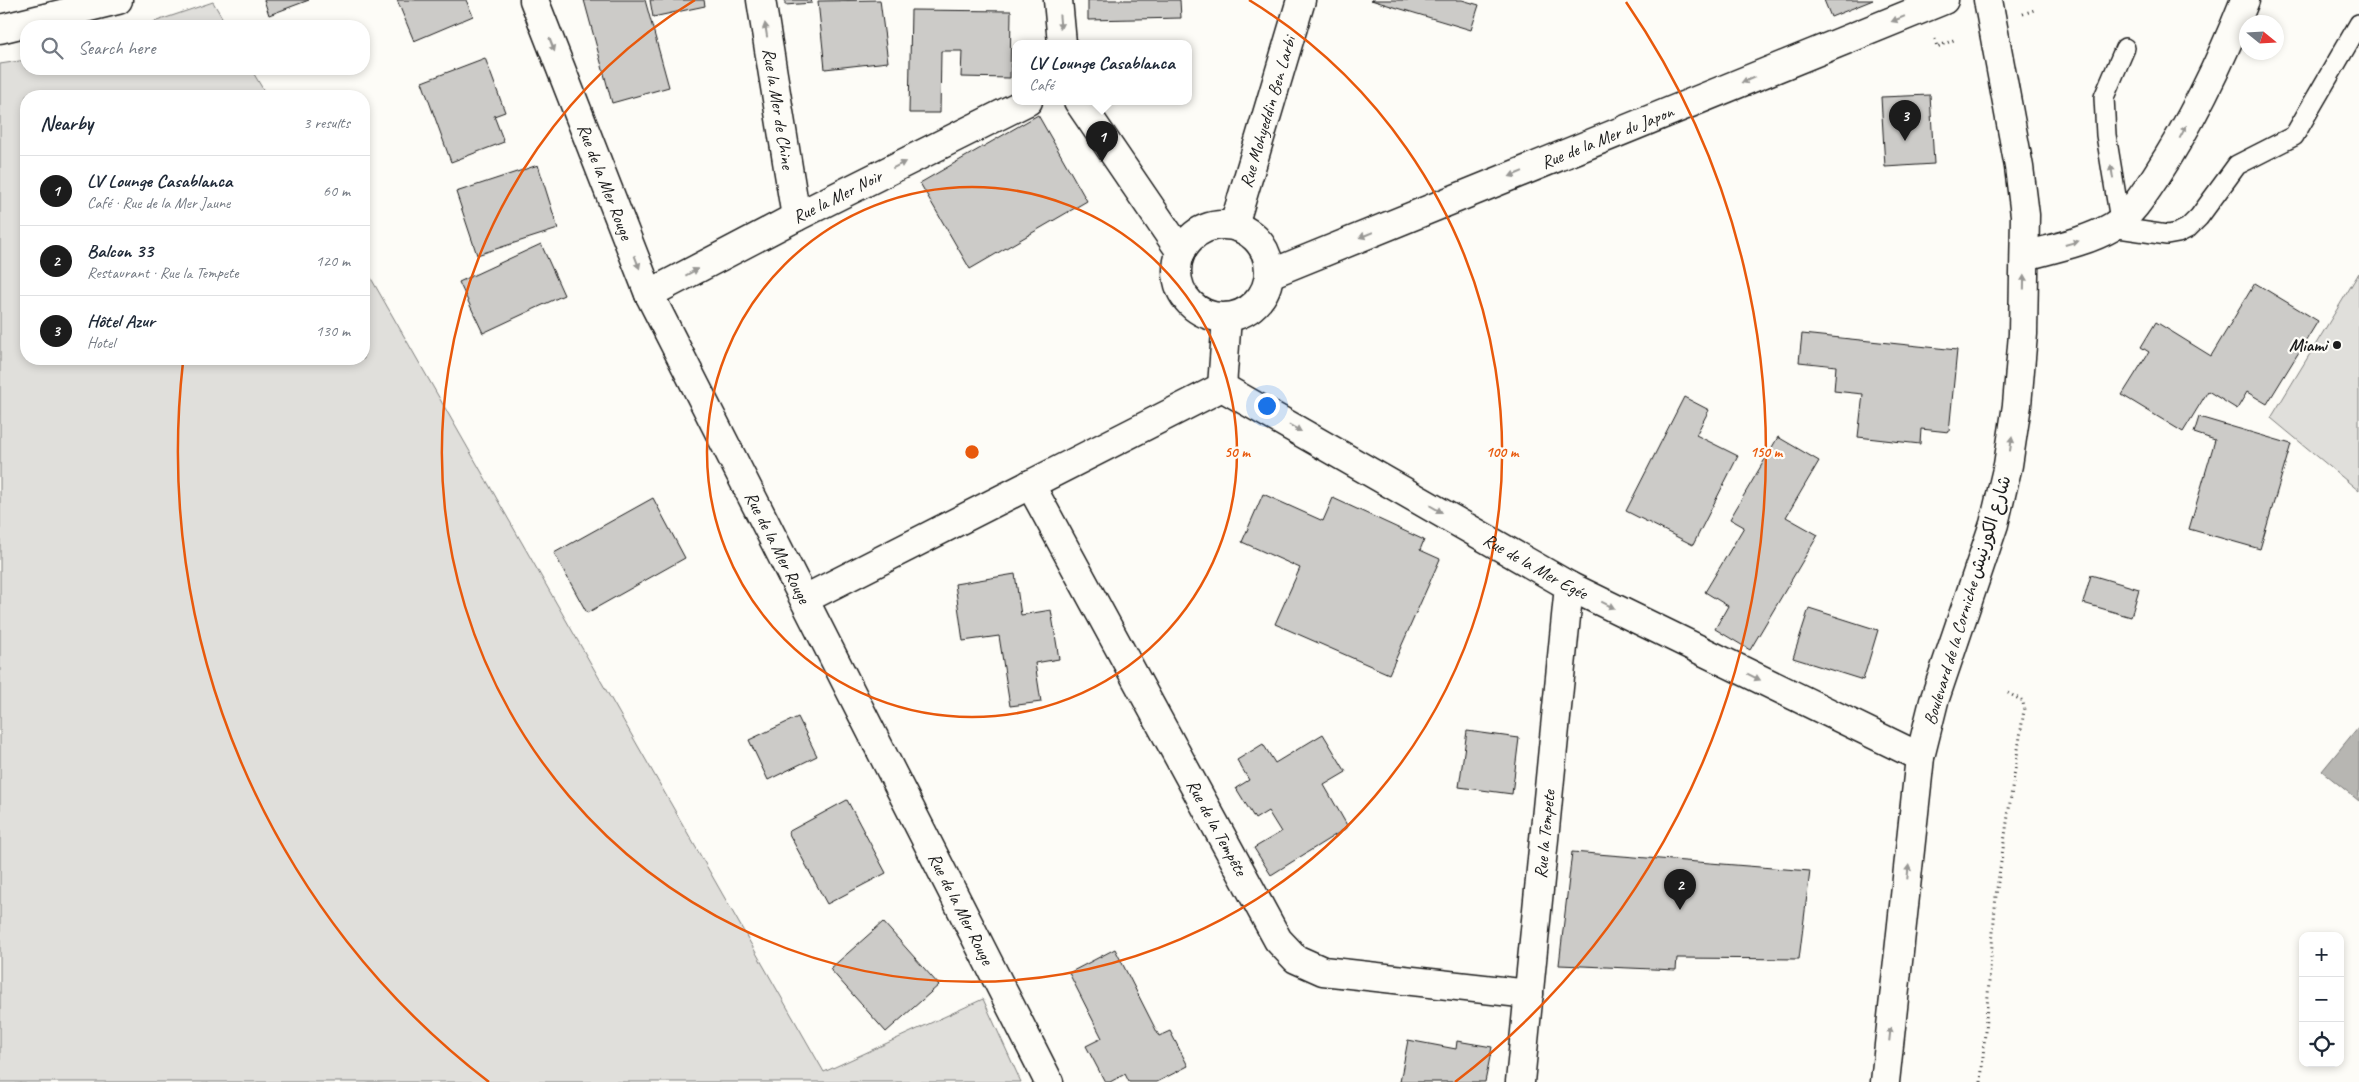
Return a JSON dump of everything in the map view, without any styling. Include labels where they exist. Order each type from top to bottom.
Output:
[{"type":"street","points":[[34,20],[118,0]]},
{"type":"street","name":"Rue de la Mer Rouge","points":[[534,0],[649,294],[1049,1082]]},
{"type":"street","name":"Rue la Mer de Chine","points":[[761,0],[796,217]]},
{"type":"street","points":[[1058,0],[1062,40]]},
{"type":"street","name":"Rue Mohyeddin Ben Larbi","points":[[1234,225],[1301,0]]},
{"type":"street","name":"Rue de la Mer du Japon","points":[[1270,274],[1944,0]]},
{"type":"street","name":"Boulevard de la Corniche شارع الكورنيش","points":[[1885,1082],[1920,758],[1934,701],[1994,524],[2008,465],[2017,405],[2023,334],[2025,215],[2019,167],[1988,0]]},
{"type":"street","points":[[2025,256],[2078,241],[2116,224],[2139,200],[2178,141],[2214,74],[2245,0]]},
{"type":"street","points":[[0,28],[20,23]]},
{"type":"street","name":"Rue la Mer Noir","points":[[649,294],[796,217],[1020,105]]},
{"type":"street","points":[[1081,105],[1181,252]]},
{"type":"street","points":[[1219,224],[1234,225],[1250,232],[1261,244],[1268,258],[1270,274],[1265,290],[1256,304],[1243,313],[1227,317],[1212,316],[1197,309],[1185,298],[1178,283],[1176,267],[1181,252],[1190,238],[1203,228],[1219,224]]},
{"type":"street","points":[[805,600],[1222,386],[1227,317]]},
{"type":"street","name":"Rue de la Mer Egée","points":[[1222,386],[1569,586],[1920,758]]},
{"type":"street","name":"Rue de la Tempête","points":[[1030,484],[1278,940],[1296,960],[1322,971],[1529,994]]},
{"type":"street","name":"Rue la Tempete","points":[[1520,1082],[1569,586]]},
{"type":"lane","points":[[2125,48],[2104,97],[2106,135],[2116,224],[2167,235],[2178,233],[2188,228],[2199,217],[2237,165],[2294,136],[2359,24]]},
{"type":"path","points":[[2023,14],[2037,9]]},
{"type":"path","points":[[1934,36],[1937,47],[1956,39]]},
{"type":"path","points":[[1981,1082],[1996,895],[2024,710],[2023,702],[2008,693]]},
{"type":"shaded area","points":[[213,2],[224,20],[160,20]]},
{"type":"shaded area","points":[[20,61],[20,75],[255,75],[263,90],[20,90],[20,365],[370,365],[370,277],[824,1072],[983,999],[1021,1082],[0,1082],[0,64]]},
{"type":"shaded area","name":"Miami","points":[[2359,273],[2359,491],[2271,418]]},
{"type":"shaded area","points":[[2359,726],[2359,801],[2322,771]]},
{"type":"building","points":[[264,0],[309,0],[269,15]]},
{"type":"building","points":[[397,0],[466,0],[473,16],[414,41]]},
{"type":"building","points":[[584,0],[645,0],[669,87],[612,103]]},
{"type":"building","points":[[650,0],[704,0],[705,6],[653,17]]},
{"type":"building","points":[[785,0],[811,0],[812,3],[785,5]]},
{"type":"building","points":[[880,0],[888,62],[825,69],[818,1]]},
{"type":"building","points":[[1088,0],[1180,0],[1181,18],[1088,20]]},
{"type":"building","points":[[1371,0],[1462,0],[1479,5],[1471,30]]},
{"type":"building","points":[[1824,0],[1873,0],[1831,17]]},
{"type":"building","points":[[911,10],[1011,11],[1010,78],[961,77],[962,51],[941,51],[940,113],[909,113]]},
{"type":"building","points":[[485,58],[505,112],[494,116],[504,142],[451,162],[422,82]]},
{"type":"building","points":[[1930,95],[1934,164],[1885,167],[1881,97]]},
{"type":"building","points":[[1038,115],[1087,201],[970,269],[920,183]]},
{"type":"building","points":[[538,165],[558,229],[477,255],[456,192]]},
{"type":"building","points":[[541,244],[564,295],[483,333],[459,282]]},
{"type":"building","points":[[2255,283],[2318,321],[2267,404],[2247,392],[2237,409],[2208,391],[2183,432],[2122,395],[2149,352],[2141,347],[2156,322],[2211,356]]},
{"type":"building","points":[[1802,334],[1957,350],[1949,432],[1921,429],[1920,444],[1858,437],[1863,394],[1834,391],[1836,366],[1799,362]]},
{"type":"building","points":[[1684,397],[1709,410],[1696,435],[1738,456],[1693,545],[1626,511]]},
{"type":"building","points":[[2199,417],[2291,444],[2260,549],[2189,529],[2215,440],[2194,433]]},
{"type":"building","points":[[1778,437],[1819,461],[1786,517],[1818,535],[1750,650],[1715,629],[1728,606],[1705,592],[1744,527],[1730,519]]},
{"type":"building","points":[[1263,494],[1323,521],[1333,498],[1424,540],[1420,550],[1440,559],[1389,674],[1275,624],[1300,568],[1242,542]]},
{"type":"building","points":[[653,498],[685,558],[587,613],[554,553]]},
{"type":"building","points":[[1015,574],[1021,615],[1051,610],[1059,659],[1035,663],[1041,702],[1010,706],[999,636],[963,641],[955,584]]},
{"type":"building","points":[[2091,575],[2139,589],[2131,617],[2083,603]]},
{"type":"building","points":[[1809,608],[1878,630],[1863,680],[1793,658]]},
{"type":"building","points":[[798,717],[817,756],[768,780],[749,740]]},
{"type":"building","points":[[1467,731],[1519,738],[1512,794],[1459,787]]},
{"type":"building","points":[[1323,734],[1346,772],[1324,785],[1348,827],[1271,875],[1254,848],[1281,832],[1268,811],[1255,819],[1236,788],[1249,780],[1237,760],[1263,744],[1275,763]]},
{"type":"building","points":[[847,800],[886,873],[827,904],[788,832]]},
{"type":"building","points":[[1572,852],[1810,871],[1799,959],[1677,958],[1676,970],[1559,965]]},
{"type":"building","points":[[883,922],[939,985],[886,1032],[830,969]]},
{"type":"building","points":[[1115,949],[1159,1036],[1170,1031],[1188,1066],[1157,1082],[1129,1082],[1125,1074],[1110,1082],[1105,1082],[1086,1046],[1102,1038],[1069,973]]},
{"type":"building","points":[[1408,1040],[1456,1049],[1457,1041],[1492,1047],[1485,1082],[1400,1082]]},
{"type":"place","name":"Hôtel Azur","points":[[1905,141]]},
{"type":"place","name":"LV Lounge Casablanca","points":[[1102,162]]},
{"type":"place","name":"Miami","points":[[2337,345]]},
{"type":"place","name":"Balcon 33","points":[[1680,910]]}]
